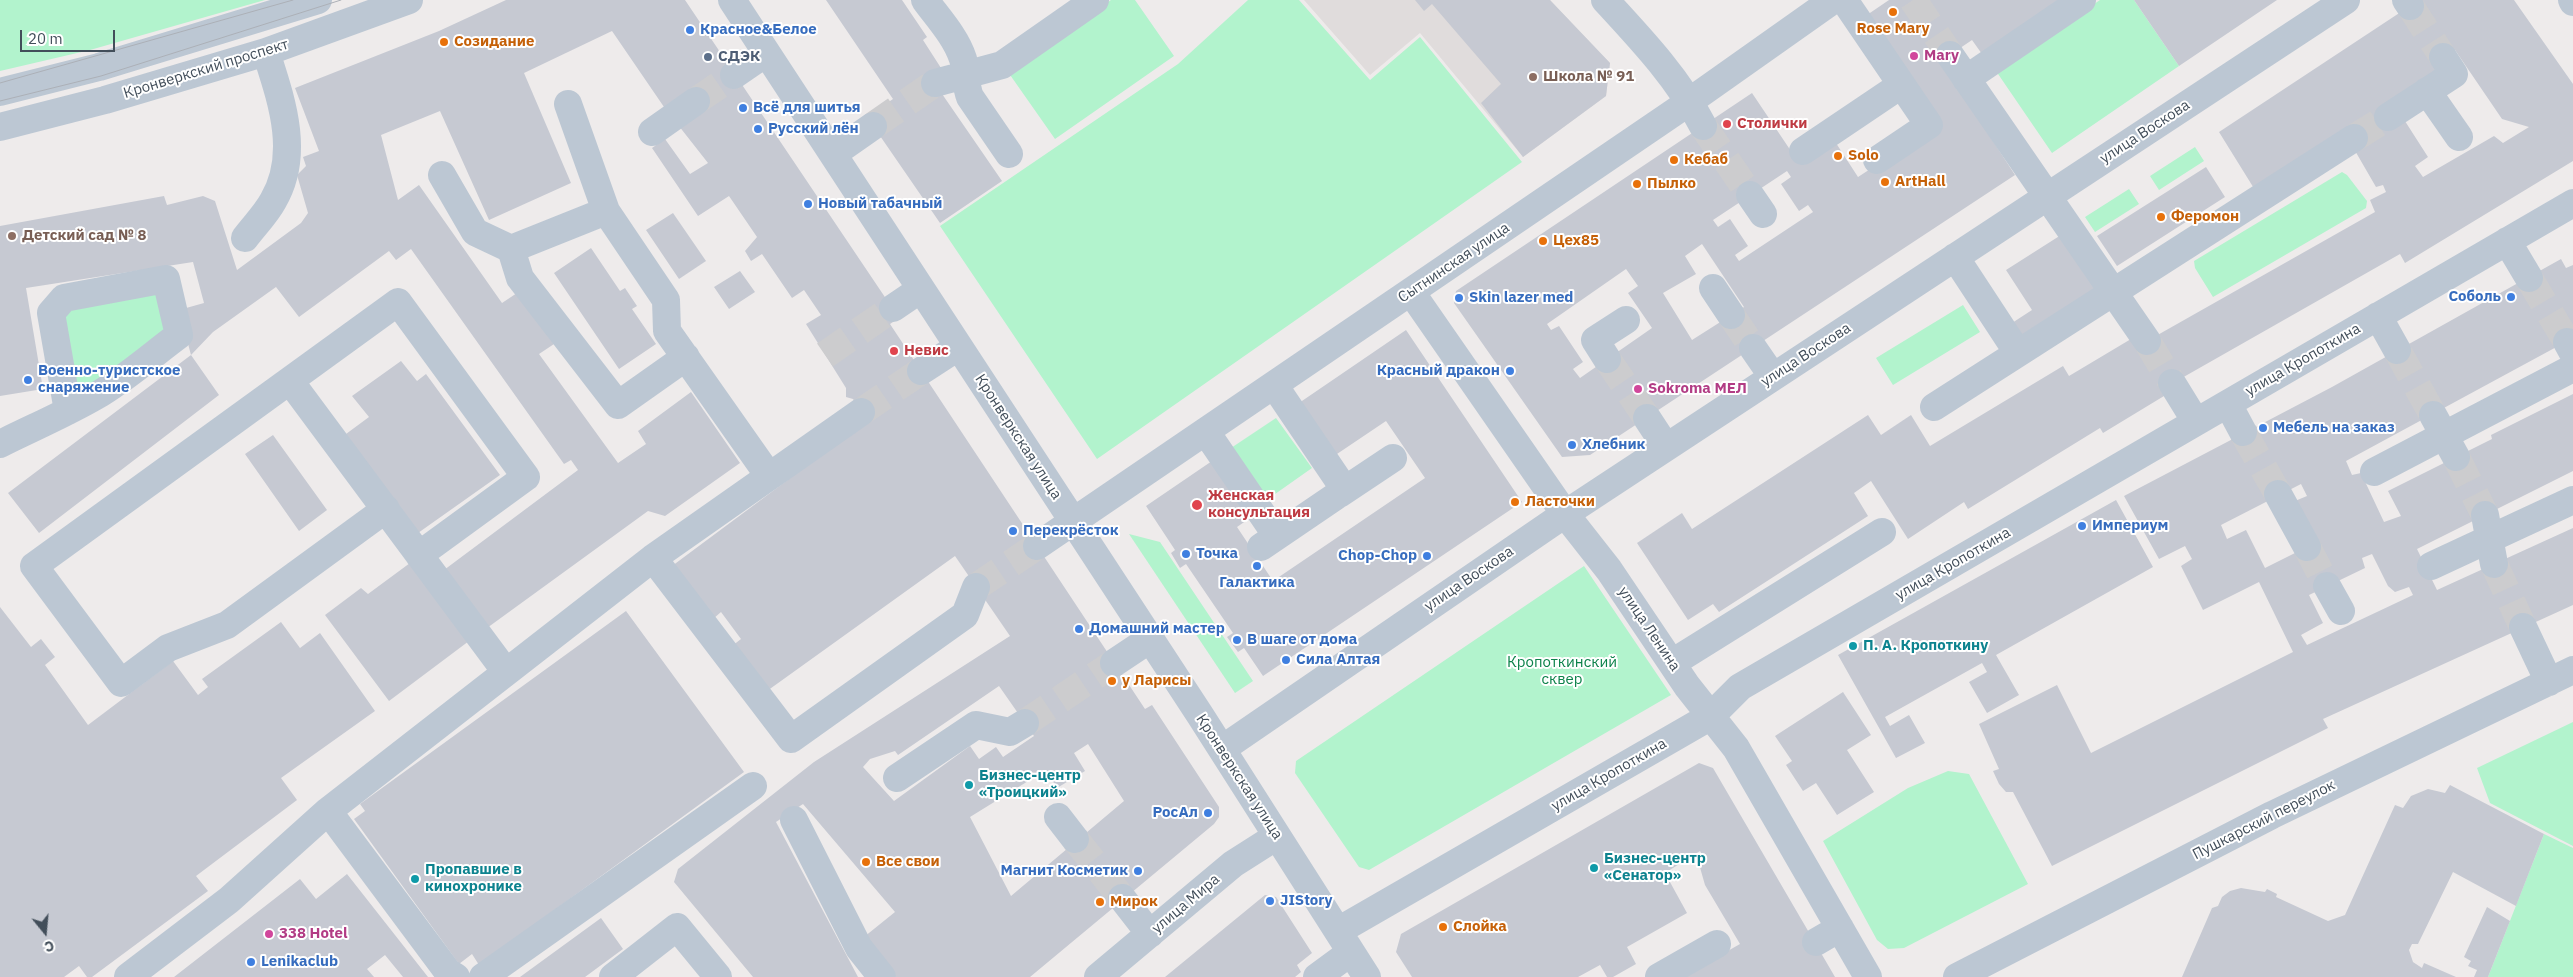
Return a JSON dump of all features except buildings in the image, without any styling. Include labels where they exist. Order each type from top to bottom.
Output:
[{"type":"street","points":[[0,92],[99,67],[318,0]]},
{"type":"street","name":"Кронверкский проспект","points":[[0,127],[105,100],[266,52],[409,0]]},
{"type":"street","name":"Кронверкская улица","points":[[732,0],[1150,639],[1367,977]]},
{"type":"street","points":[[925,0],[957,44],[963,60],[966,87],[970,97],[1008,154]]},
{"type":"street","points":[[935,83],[1002,65],[1095,0]]},
{"type":"street","points":[[1604,0],[1660,61],[1690,101],[1703,126]]},
{"type":"street","name":"Сытнинская улица","points":[[1037,546],[1412,292],[1833,0]]},
{"type":"street","points":[[1844,0],[1929,124],[1877,160]]},
{"type":"street","points":[[1966,79],[2082,0]]},
{"type":"street","name":"улица Воскова","points":[[1222,750],[1565,514],[2346,0]]},
{"type":"street","points":[[245,238],[274,200],[287,164],[286,122],[266,52]]},
{"type":"street","points":[[734,75],[766,53]]},
{"type":"street","points":[[1950,55],[2112,293],[2147,341]]},
{"type":"street","points":[[2388,117],[2454,74],[2443,57]]},
{"type":"street","points":[[1802,151],[1901,84]]},
{"type":"street","points":[[2428,91],[2459,137]]},
{"type":"street","points":[[652,132],[696,101]]},
{"type":"street","points":[[568,104],[606,211],[666,300],[668,331],[770,476]]},
{"type":"street","points":[[833,154],[873,126]]},
{"type":"street","points":[[1934,407],[2354,138]]},
{"type":"street","points":[[442,175],[475,232],[511,248],[606,211]]},
{"type":"street","name":"улица Кропоткина","points":[[1317,977],[1344,941],[1711,716],[1740,687],[1913,600],[2196,422],[2573,203]]},
{"type":"street","points":[[2507,241],[2529,278]]},
{"type":"street","points":[[511,248],[520,278],[618,405],[686,357]]},
{"type":"street","points":[[1955,257],[2018,353]]},
{"type":"street","points":[[0,444],[97,396],[180,335],[166,279],[64,298],[51,314],[68,410]]},
{"type":"street","points":[[1713,288],[1732,315]]},
{"type":"street","points":[[893,308],[921,289]]},
{"type":"street","name":"улица Ленина","points":[[1412,292],[1565,514],[1603,561],[1672,662],[1736,748],[1868,977]]},
{"type":"street","points":[[386,509],[227,625],[168,648],[121,683],[34,566],[398,302],[526,477],[419,555]]},
{"type":"street","points":[[2378,316],[2397,350]]},
{"type":"street","points":[[1607,359],[1595,340],[1626,320]]},
{"type":"street","points":[[921,371],[958,347]]},
{"type":"street","points":[[1753,348],[1772,377]]},
{"type":"street","points":[[2374,472],[2444,435],[2571,354]]},
{"type":"street","points":[[290,380],[506,672]]},
{"type":"street","points":[[2172,383],[2196,422]]},
{"type":"street","points":[[1274,385],[1340,493]]},
{"type":"street","points":[[2228,404],[2243,432]]},
{"type":"street","points":[[128,977],[229,900],[328,811],[653,558],[861,412]]},
{"type":"street","points":[[1647,418],[1666,447]]},
{"type":"street","points":[[1206,432],[1269,542],[1393,458]]},
{"type":"street","points":[[2278,494],[2307,547]]},
{"type":"street","points":[[2431,566],[2573,500]]},
{"type":"street","points":[[1672,662],[1882,532]]},
{"type":"street","points":[[653,558],[790,738],[966,614],[976,587]]},
{"type":"street","points":[[2327,586],[2341,611]]},
{"type":"street","points":[[2523,627],[2561,676]]},
{"type":"street","points":[[1114,663],[1150,639]]},
{"type":"street","name":"Пушкарский переулок","points":[[1957,977],[2272,815],[2561,676]]},
{"type":"street","points":[[897,778],[976,725],[1010,732],[1025,722]]},
{"type":"street","points":[[483,977],[753,786]]},
{"type":"street","points":[[328,811],[448,972],[456,977]]},
{"type":"street","points":[[1058,818],[1075,839]]},
{"type":"street","points":[[794,820],[859,948],[882,977]]},
{"type":"street","name":"улица Мира","points":[[1098,977],[1234,864],[1277,836]]},
{"type":"street","points":[[1122,898],[1150,934]]},
{"type":"street","points":[[1812,936],[1836,922]]},
{"type":"street","points":[[613,977],[677,927],[718,977]]},
{"type":"street","points":[[1660,977],[1717,944]]},
{"type":"shaded area","name":"Школа № 91","points":[[1304,0],[1550,0],[1610,63],[1606,96],[1523,157],[1420,33],[1370,75]]},
{"type":"green space","points":[[0,0],[265,0],[90,50],[0,71]]},
{"type":"green space","points":[[1111,0],[1135,0],[1174,56],[1055,139],[1008,72]]},
{"type":"green space","points":[[1248,0],[1299,0],[1370,80],[1420,37],[1522,162],[1097,459],[940,226],[1178,64]]},
{"type":"green space","points":[[2100,0],[2134,0],[2179,66],[2052,153],[1996,71]]},
{"type":"green space","points":[[2195,147],[2204,161],[2159,190],[2150,176]]},
{"type":"green space","points":[[2342,172],[2347,175],[2367,201],[2366,208],[2213,297],[2195,268],[2194,261]]},
{"type":"green space","points":[[2129,189],[2139,204],[2095,232],[2085,217]]},
{"type":"green space","points":[[161,290],[172,330],[75,399],[61,318],[71,306]]},
{"type":"green space","points":[[1963,305],[1980,332],[1893,385],[1876,358]]},
{"type":"green space","points":[[1276,418],[1312,468],[1268,499],[1231,448]]},
{"type":"green space","points":[[1129,534],[1160,542],[1253,681],[1235,693]]},
{"type":"green space","name":"Кропоткинский сквер","points":[[1584,566],[1671,695],[1369,870],[1359,867],[1295,773],[1296,761]]},
{"type":"green space","points":[[2573,722],[2573,846],[2490,803],[2477,768]]},
{"type":"green space","points":[[1948,771],[1969,774],[2028,884],[1904,948],[1888,949],[1877,940],[1823,841],[1908,788]]},
{"type":"green space","points":[[2544,834],[2573,848],[2573,977],[2488,977]]},
{"type":"tunnel","points":[[1913,0],[1950,55]]},
{"type":"tunnel","points":[[2410,6],[2443,57]]},
{"type":"tunnel","points":[[696,101],[734,75]]},
{"type":"tunnel","points":[[873,126],[935,83]]},
{"type":"tunnel","points":[[2354,138],[2388,117]]},
{"type":"tunnel","points":[[1703,126],[1750,195]]},
{"type":"tunnel","points":[[2529,278],[2567,342]]},
{"type":"tunnel","points":[[825,355],[893,308]]},
{"type":"tunnel","points":[[1731,315],[1753,348]]},
{"type":"tunnel","points":[[2147,341],[2172,383]]},
{"type":"tunnel","points":[[2397,350],[2433,415]]},
{"type":"tunnel","points":[[1607,359],[1647,418]]},
{"type":"tunnel","points":[[861,412],[921,371]]},
{"type":"tunnel","points":[[2243,432],[2278,494]]},
{"type":"tunnel","points":[[2456,457],[2485,515]]},
{"type":"tunnel","points":[[976,587],[1037,546]]},
{"type":"tunnel","points":[[2307,547],[2327,586]]},
{"type":"tunnel","points":[[2494,564],[2523,627]]},
{"type":"tunnel","points":[[1025,723],[1114,663]]},
{"type":"tunnel","points":[[1075,839],[1122,898]]},
{"type":"tram line","points":[[0,83],[293,0]]},
{"type":"tram line","points":[[0,101],[101,76],[341,0]]},
{"type":"place","name":"Rose Mary","points":[[1893,12]]},
{"type":"place","name":"Красное&Белое","points":[[690,30]]},
{"type":"place","name":"Созидание","points":[[444,42]]},
{"type":"place","name":"Mary","points":[[1914,56]]},
{"type":"place","name":"СДЭК","points":[[708,57]]},
{"type":"place","name":"Школа № 91","points":[[1533,77]]},
{"type":"place","name":"Всё для шитья","points":[[743,108]]},
{"type":"place","name":"Столички","points":[[1727,124]]},
{"type":"place","name":"Русский лён","points":[[758,129]]},
{"type":"place","name":"Solo","points":[[1838,156]]},
{"type":"place","name":"Кебаб","points":[[1674,160]]},
{"type":"place","name":"ArtHall","points":[[1885,182]]},
{"type":"place","name":"Пылко","points":[[1637,184]]},
{"type":"place","name":"Новый табачный","points":[[808,204]]},
{"type":"place","name":"Феромон","points":[[2161,217]]},
{"type":"place","name":"Детский сад № 8","points":[[12,236]]},
{"type":"place","name":"Цех85","points":[[1543,241]]},
{"type":"place","name":"Соболь","points":[[2511,297]]},
{"type":"place","name":"Skin lazer med","points":[[1459,298]]},
{"type":"place","name":"Невис","points":[[894,351]]},
{"type":"place","name":"Красный дракон","points":[[1510,371]]},
{"type":"place","name":"Военно-туристское снаряжение","points":[[28,380]]},
{"type":"place","name":"Sokroma МЕЛ","points":[[1638,389]]},
{"type":"place","name":"Мебель на заказ","points":[[2263,428]]},
{"type":"place","name":"Хлебник","points":[[1572,445]]},
{"type":"place","name":"Ласточки","points":[[1515,502]]},
{"type":"place","name":"Женская консультация","points":[[1197,505]]},
{"type":"place","name":"Империум","points":[[2082,526]]},
{"type":"place","name":"Перекрёсток","points":[[1013,531]]},
{"type":"place","name":"Точка","points":[[1186,554]]},
{"type":"place","name":"Chop-Chop","points":[[1427,556]]},
{"type":"place","name":"Галактика","points":[[1257,566]]},
{"type":"place","name":"Домашний мастер","points":[[1079,629]]},
{"type":"place","name":"В шаге от дома","points":[[1237,640]]},
{"type":"place","name":"П. А. Кропоткину","points":[[1853,646]]},
{"type":"place","name":"Сила Алтая","points":[[1286,660]]},
{"type":"place","name":"у Ларисы","points":[[1112,681]]},
{"type":"place","name":"Бизнес-центр «Троицкий»","points":[[969,785]]},
{"type":"place","name":"РосАл","points":[[1208,813]]},
{"type":"place","name":"Все свои","points":[[866,862]]},
{"type":"place","name":"Бизнес-центр «Сенатор»","points":[[1594,868]]},
{"type":"place","name":"Магнит Косметик","points":[[1138,871]]},
{"type":"place","name":"Пропавшие в кинохронике","points":[[415,879]]},
{"type":"place","name":"JIStory","points":[[1270,901]]},
{"type":"place","name":"Мирок","points":[[1100,902]]},
{"type":"place","name":"Слойка","points":[[1443,927]]},
{"type":"place","name":"338 Hotel","points":[[269,934]]},
{"type":"place","name":"Lenikaclub","points":[[251,962]]}]
